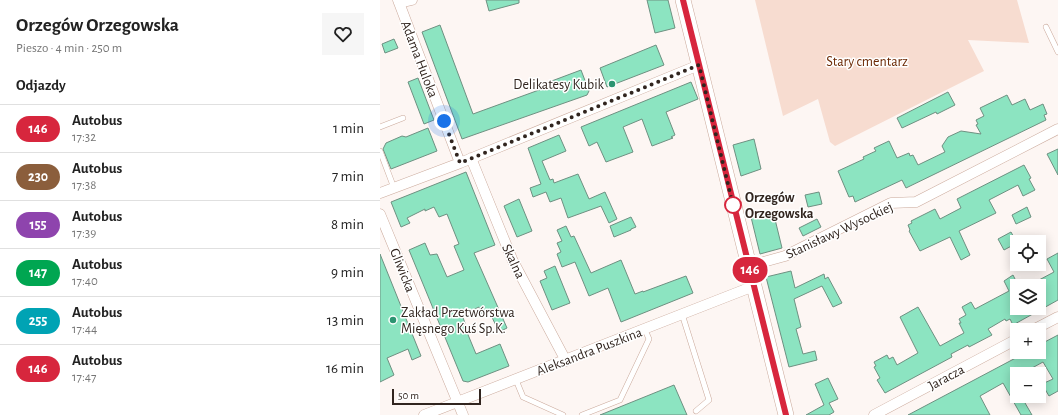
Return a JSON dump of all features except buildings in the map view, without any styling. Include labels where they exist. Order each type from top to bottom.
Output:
[{"type":"street","points":[[398,2],[412,0]]},
{"type":"street","points":[[683,0],[786,415]]},
{"type":"street","name":"Adama Huloka","points":[[398,2],[460,163]]},
{"type":"street","points":[[380,193],[460,163],[699,65]]},
{"type":"street","name":"Stanisławy Wysockiej","points":[[748,266],[785,256],[891,203],[916,202],[1058,129]]},
{"type":"street","name":"Skalna","points":[[471,158],[512,259],[566,361]]},
{"type":"street","name":"Gliwicka","points":[[380,214],[463,415]]},
{"type":"street","name":"Aleksandra Puszkina","points":[[424,415],[566,361],[754,286]]},
{"type":"street","points":[[1046,323],[1058,317]]},
{"type":"street","name":"Jaracza","points":[[874,415],[1010,343]]},
{"type":"lane","points":[[1046,26],[1058,52]]},
{"type":"lane","points":[[380,127],[404,118]]},
{"type":"lane","points":[[380,151],[394,188]]},
{"type":"lane","points":[[682,314],[709,400],[696,411]]},
{"type":"lane","points":[[582,415],[620,400],[649,339],[645,330]]},
{"type":"lane","points":[[516,380],[523,397],[563,415]]},
{"type":"green space","name":"Stary cmentarz","points":[[755,0],[1017,0],[1029,43],[968,40],[984,71],[835,146],[830,142],[818,99],[783,116]]},
{"type":"bus line","name":"146","points":[[683,0],[786,415]]},
{"type":"place","name":"Delikatesy Kubik","points":[[612,84]]},
{"type":"place","name":"Orzegów Orzegowska","points":[[733,205]]},
{"type":"place","name":"Zakład Przetwórstwa Mięsnego Kuś Sp.K.","points":[[393,320]]},
{"type":"route","points":[[444,121],[460,163],[699,65],[733,205]]}]
